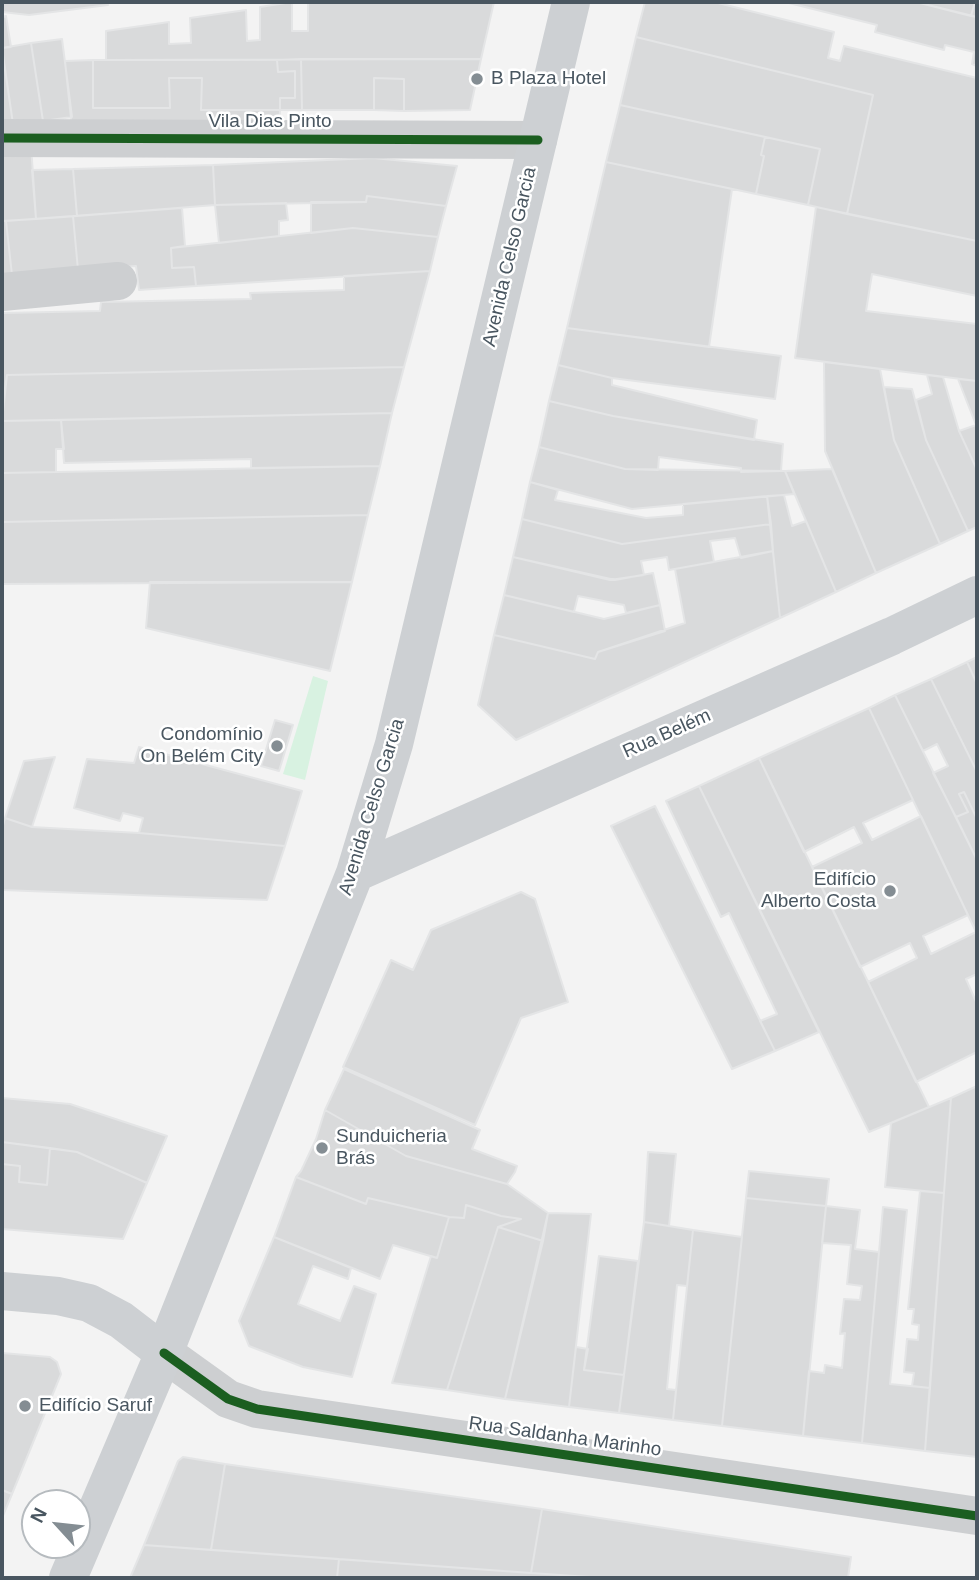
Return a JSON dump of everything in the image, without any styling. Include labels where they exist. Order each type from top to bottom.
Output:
[{"type":"main road","name":"Avenida Celso Garcia","points":[[68,1578],[164,1353],[355,873],[394,744],[571,2]]},
{"type":"main road","name":"Rua Belém","points":[[355,873],[892,636],[977,595]]},
{"type":"main road","points":[[2,1291],[58,1296],[89,1303],[121,1320],[164,1353]]},
{"type":"street","name":"Vila Dias Pinto","points":[[2,138],[538,140]]},
{"type":"street","points":[[2,292],[118,281]]},
{"type":"street","name":"Rua Saldanha Marinho","points":[[164,1353],[228,1399],[257,1409],[977,1516]]},
{"type":"green space","points":[[313,676],[328,681],[305,780],[283,774]]},
{"type":"building","points":[[2,2],[107,2],[108,5],[29,15],[2,12]]},
{"type":"building","points":[[292,2],[292,31],[308,31],[308,2],[494,2],[481,59],[106,60],[106,31],[169,22],[169,44],[191,43],[190,18],[246,10],[247,41],[260,40],[260,7]]},
{"type":"building","points":[[645,2],[714,2],[834,32],[828,58],[840,61],[844,46],[977,78],[977,241],[847,214],[873,95],[636,37]]},
{"type":"building","points":[[785,2],[916,2],[977,17],[977,66],[972,64],[974,52],[945,45],[944,50],[875,32],[877,25]]},
{"type":"building","points":[[916,2],[975,2],[971,16]]},
{"type":"building","points":[[977,2],[977,17],[971,16]]},
{"type":"building","points":[[6,16],[11,47],[2,48],[2,17]]},
{"type":"building","points":[[636,37],[873,95],[847,214],[808,205],[820,149],[620,105]]},
{"type":"building","points":[[62,39],[72,117],[43,121],[31,43]]},
{"type":"building","points":[[31,43],[43,121],[13,124],[2,48]]},
{"type":"building","points":[[2,49],[13,124],[2,126]]},
{"type":"building","points":[[301,59],[481,59],[470,110],[404,111],[404,79],[374,78],[374,110],[302,110]]},
{"type":"building","points":[[301,59],[302,110],[280,110],[280,98],[295,98],[295,71],[278,72],[277,60]]},
{"type":"building","points":[[93,60],[277,60],[278,72],[295,71],[295,98],[280,98],[280,110],[201,110],[202,78],[169,78],[170,108],[93,108]]},
{"type":"building","points":[[93,60],[93,108],[170,108],[169,78],[202,78],[201,110],[280,110],[279,130],[72,128],[65,61]]},
{"type":"building","points":[[374,78],[404,79],[404,111],[374,110]]},
{"type":"building","points":[[620,105],[765,137],[756,194],[606,162]]},
{"type":"building","points":[[765,137],[820,149],[808,205],[756,194]]},
{"type":"building","points":[[31,145],[36,219],[2,221],[2,148]]},
{"type":"building","points":[[373,158],[457,166],[446,206],[367,196],[366,202],[215,205],[213,165]]},
{"type":"building","points":[[606,162],[732,189],[709,347],[567,328]]},
{"type":"building","points":[[213,165],[215,205],[77,216],[73,169]]},
{"type":"building","points":[[73,169],[77,216],[36,219],[32,170]]},
{"type":"building","points":[[367,196],[446,206],[438,237],[353,228],[311,233],[311,202],[366,202]]},
{"type":"building","points":[[286,203],[288,220],[279,221],[279,236],[219,243],[215,205]]},
{"type":"building","points":[[816,207],[977,241],[977,296],[872,274],[866,311],[977,324],[977,381],[795,358]]},
{"type":"building","points":[[182,208],[185,246],[171,248],[172,268],[194,267],[196,286],[139,290],[136,266],[78,270],[73,216]]},
{"type":"building","points":[[73,216],[78,270],[12,275],[6,221]]},
{"type":"building","points":[[2,221],[6,221],[12,275],[2,276]]},
{"type":"building","points":[[353,228],[438,237],[430,271],[196,286],[194,267],[172,268],[171,248]]},
{"type":"building","points":[[430,271],[404,367],[7,375],[2,408],[2,313],[100,311],[101,302],[251,299],[250,293],[344,290],[344,276]]},
{"type":"building","points":[[567,328],[781,356],[775,399],[612,378],[558,365]]},
{"type":"building","points":[[824,362],[880,369],[894,440],[940,544],[876,573],[825,451]]},
{"type":"building","points":[[558,365],[612,378],[612,385],[757,420],[754,440],[613,416],[549,401]]},
{"type":"building","points":[[404,367],[392,413],[2,421],[7,375]]},
{"type":"building","points":[[927,375],[943,377],[959,431],[977,470],[977,527],[968,531],[926,440],[916,400],[932,394]]},
{"type":"building","points":[[958,379],[977,381],[977,470],[959,431],[976,425]]},
{"type":"building","points":[[884,387],[912,389],[926,440],[968,531],[940,544],[894,440]]},
{"type":"building","points":[[549,401],[613,416],[783,444],[781,471],[741,472],[741,468],[659,457],[658,470],[625,469],[539,447]]},
{"type":"building","points":[[392,413],[380,466],[251,468],[251,459],[64,463],[61,420]]},
{"type":"building","points":[[61,420],[64,449],[56,449],[56,472],[2,473],[2,421]]},
{"type":"building","points":[[539,447],[625,469],[785,471],[794,494],[632,509],[530,482]]},
{"type":"building","points":[[380,466],[368,515],[2,522],[2,473]]},
{"type":"building","points":[[832,469],[876,573],[836,592],[785,471]]},
{"type":"building","points":[[530,482],[558,490],[555,500],[646,518],[683,515],[683,504],[767,496],[771,524],[622,544],[522,519]]},
{"type":"building","points":[[784,495],[792,526],[806,521],[836,592],[780,618],[767,496]]},
{"type":"building","points":[[368,515],[352,582],[2,584],[2,522]]},
{"type":"building","points":[[522,519],[622,544],[771,524],[773,551],[741,558],[735,538],[710,541],[714,562],[669,570],[667,557],[641,561],[644,575],[610,580],[513,557]]},
{"type":"building","points":[[773,551],[780,618],[516,740],[478,705],[494,635],[595,659],[598,652],[685,623],[675,569]]},
{"type":"building","points":[[513,557],[615,580],[653,573],[660,605],[626,613],[624,605],[578,596],[574,612],[504,595]]},
{"type":"building","points":[[150,582],[352,582],[330,671],[146,628]]},
{"type":"building","points":[[504,595],[604,619],[660,605],[665,631],[598,652],[595,659],[494,635]]},
{"type":"building","points":[[977,657],[977,684],[967,662]]},
{"type":"building","points":[[967,662],[977,684],[977,772],[931,679]]},
{"type":"building","points":[[931,679],[977,772],[977,819],[964,792],[959,794],[968,812],[956,817],[933,773],[948,766],[937,744],[923,751],[895,695]]},
{"type":"building","points":[[895,695],[977,860],[977,934],[869,708]]},
{"type":"building","name":"Edifício Alberto Costa","points":[[869,708],[913,800],[863,823],[872,840],[921,816],[968,915],[923,936],[931,954],[976,932],[977,934],[977,974],[966,979],[977,1004],[977,1052],[916,1082],[868,982],[917,958],[910,943],[860,967],[812,867],[862,843],[854,827],[804,852],[759,758]]},
{"type":"building","name":"Condomínio On Belém City","points":[[275,720],[293,725],[279,771],[261,766]]},
{"type":"building","points":[[139,747],[302,791],[285,846],[139,833],[143,818],[123,813],[120,821],[74,808],[87,759],[134,763]]},
{"type":"building","points":[[55,757],[32,827],[5,818],[24,761]]},
{"type":"building","points":[[759,758],[929,1107],[869,1132],[699,786]]},
{"type":"building","points":[[699,786],[819,1032],[775,1051],[760,1021],[777,1014],[729,913],[721,917],[666,801]]},
{"type":"building","points":[[964,792],[977,819],[977,860],[956,817],[968,812],[959,794]]},
{"type":"building","points":[[655,806],[775,1051],[732,1069],[611,826]]},
{"type":"building","points":[[5,818],[32,827],[285,846],[267,900],[2,890],[2,829]]},
{"type":"building","points":[[521,892],[535,899],[568,1002],[521,1018],[475,1125],[343,1067],[391,960],[413,970],[431,930]]},
{"type":"building","points":[[344,1069],[480,1130],[472,1149],[517,1166],[515,1172],[507,1184],[406,1156],[325,1110]]},
{"type":"building","points":[[977,1086],[977,1457],[925,1451],[951,1098]]},
{"type":"building","points":[[2,1098],[70,1104],[167,1136],[147,1183],[77,1152],[2,1142]]},
{"type":"building","points":[[951,1098],[944,1193],[885,1187],[891,1123]]},
{"type":"building","points":[[325,1110],[406,1156],[507,1184],[548,1213],[543,1241],[498,1227],[521,1219],[466,1205],[464,1218],[368,1198],[366,1204],[296,1177],[316,1139]]},
{"type":"building","points":[[2,1142],[50,1148],[47,1185],[19,1182],[20,1166],[2,1164]]},
{"type":"building","points":[[50,1148],[77,1152],[147,1183],[123,1239],[2,1229],[2,1164],[20,1166],[19,1182],[47,1185]]},
{"type":"building","points":[[648,1152],[676,1154],[669,1226],[644,1222]]},
{"type":"building","points":[[749,1171],[829,1179],[826,1206],[746,1198]]},
{"type":"building","points":[[296,1177],[366,1204],[368,1198],[449,1217],[437,1258],[393,1245],[380,1279],[274,1237]]},
{"type":"building","points":[[920,1191],[944,1193],[930,1388],[912,1386],[914,1373],[904,1372],[907,1339],[918,1340],[919,1325],[912,1324],[914,1309],[908,1309]]},
{"type":"building","points":[[746,1198],[826,1206],[803,1436],[722,1426]]},
{"type":"building","points":[[466,1205],[521,1219],[498,1227],[447,1390],[392,1383],[431,1256],[437,1258],[449,1217],[464,1218]]},
{"type":"building","points":[[826,1206],[860,1210],[855,1249],[879,1252],[862,1443],[803,1436],[809,1371],[824,1373],[825,1365],[842,1368],[845,1333],[840,1334],[844,1299],[860,1300],[862,1286],[847,1284],[851,1245],[822,1243]]},
{"type":"building","points":[[883,1207],[907,1210],[890,1384],[930,1388],[925,1451],[862,1443]]},
{"type":"building","points":[[548,1213],[591,1214],[569,1407],[505,1399]]},
{"type":"building","points":[[644,1222],[693,1230],[687,1286],[677,1285],[667,1389],[676,1390],[673,1420],[619,1413]]},
{"type":"building","points":[[498,1227],[543,1241],[505,1399],[447,1390]]},
{"type":"building","points":[[693,1230],[742,1237],[722,1426],[673,1420]]},
{"type":"building","points":[[274,1237],[351,1268],[348,1279],[313,1266],[298,1304],[340,1321],[354,1286],[376,1294],[352,1377],[303,1367],[249,1346],[239,1321]]},
{"type":"building","points":[[599,1256],[638,1261],[624,1375],[584,1370]]},
{"type":"building","points":[[576,1347],[588,1349],[584,1370],[624,1375],[619,1413],[569,1407]]},
{"type":"building","name":"Edifício Saruf","points":[[2,1353],[50,1357],[57,1362],[61,1374],[12,1494],[2,1490]]},
{"type":"building","points":[[183,1457],[225,1464],[211,1550],[144,1545],[178,1461]]},
{"type":"building","points":[[225,1464],[542,1509],[531,1573],[211,1550]]},
{"type":"building","points":[[2,1490],[12,1494],[2,1518]]},
{"type":"building","points":[[542,1509],[851,1557],[848,1578],[604,1578],[531,1573]]},
{"type":"building","points":[[144,1545],[339,1559],[337,1578],[130,1578]]},
{"type":"building","points":[[339,1559],[531,1573],[604,1578],[337,1578]]},
{"type":"cycle path","points":[[2,138],[538,140]]},
{"type":"cycle path","points":[[164,1353],[228,1399],[257,1409],[977,1516]]},
{"type":"place","name":"B Plaza Hotel","points":[[477,79]]},
{"type":"place","name":"Condomínio On Belém City","points":[[277,746]]},
{"type":"place","name":"Edifício Alberto Costa","points":[[890,891]]},
{"type":"place","name":"Sunduicheria Brás","points":[[322,1148]]},
{"type":"place","name":"Edifício Saruf","points":[[25,1406]]}]
